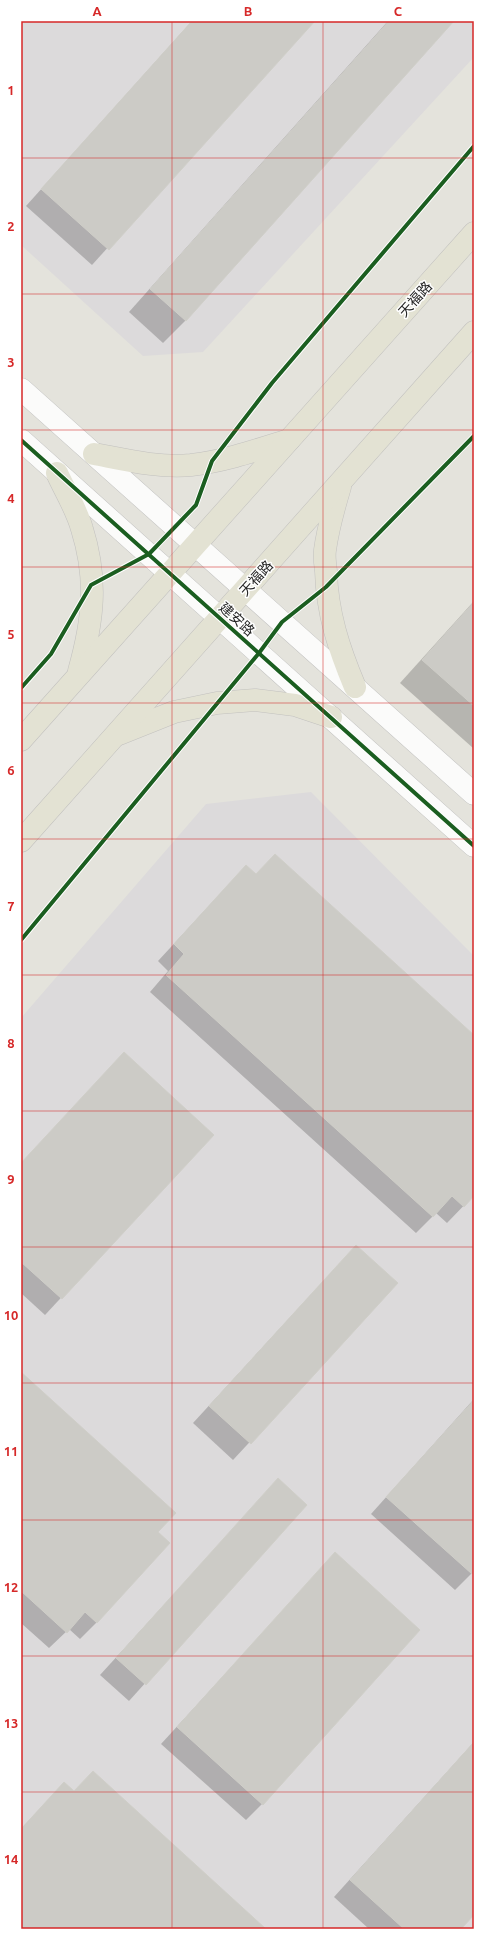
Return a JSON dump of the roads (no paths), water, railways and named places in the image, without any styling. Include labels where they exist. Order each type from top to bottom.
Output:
[{"type":"main road","name":"天福路","points":[[21,740],[170,573],[196,546],[474,233]]},
{"type":"main road","name":"天福路","points":[[21,841],[474,332]]},
{"type":"main road","points":[[94,454],[145,464],[191,465],[231,457],[289,440]]},
{"type":"main road","points":[[57,472],[82,528],[91,563],[92,604],[89,637],[77,678]]},
{"type":"main road","points":[[341,481],[331,516],[325,551],[326,587],[332,624],[342,657],[355,687]]},
{"type":"main road","points":[[114,736],[174,712],[217,703],[255,700],[295,705],[331,717]]},
{"type":"street","name":"建安路","points":[[21,389],[474,794]]},
{"type":"street","name":"建安路","points":[[21,440],[474,846]]}]
